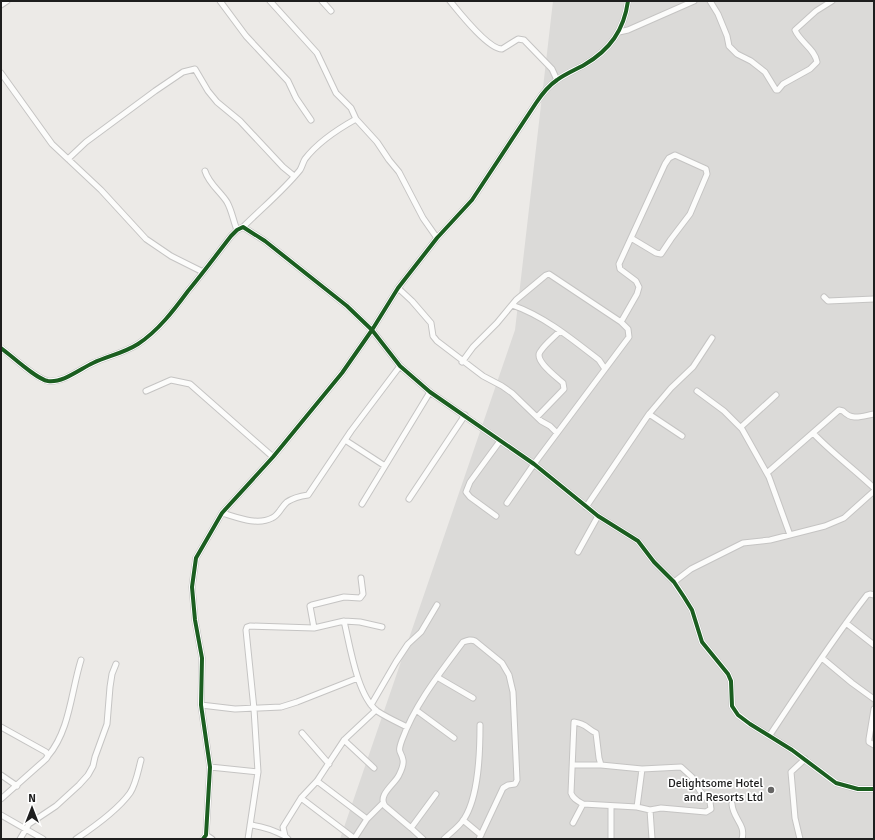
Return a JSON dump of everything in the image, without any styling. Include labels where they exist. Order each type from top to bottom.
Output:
[{"type":"street","points":[[1,5],[7,1]]},
{"type":"street","points":[[220,1],[246,36],[288,81],[296,98],[311,120]]},
{"type":"street","points":[[270,1],[317,53],[336,93],[351,108],[356,120],[377,142],[399,172],[423,218],[437,238]]},
{"type":"street","points":[[322,1],[331,12]]},
{"type":"street","points":[[450,1],[472,27],[496,48],[502,49],[518,39],[524,40],[552,70],[557,80]]},
{"type":"street","points":[[212,839],[205,837],[210,767],[201,705],[202,658],[195,620],[192,587],[196,558],[222,513],[273,457],[342,373],[372,330],[398,288],[437,238],[472,200],[536,102],[557,80],[586,64],[599,55],[611,43],[619,32],[626,17],[628,1]]},
{"type":"street","points":[[619,32],[628,30],[694,1]]},
{"type":"street","points":[[710,1],[718,14],[729,46],[737,54],[751,61],[765,72],[776,90],[788,80],[810,69],[816,64],[817,59],[795,30],[816,12],[832,1]]},
{"type":"street","points":[[68,159],[86,142],[155,91],[183,72],[195,69],[208,91],[217,102],[240,121],[283,167],[294,176]]},
{"type":"street","points":[[1,73],[52,144],[101,190],[146,239],[171,256],[203,272]]},
{"type":"street","points":[[1,348],[39,378],[52,381],[64,378],[96,362],[129,349],[139,343],[154,331],[173,311],[237,230],[243,227],[278,194],[301,169],[305,159],[324,140],[340,128],[356,120]]},
{"type":"street","points":[[621,322],[637,294],[639,287],[636,281],[619,267],[631,238],[656,183],[669,158],[675,155],[706,169],[707,174],[690,214],[670,239],[661,254],[656,253],[631,238]]},
{"type":"street","points":[[205,171],[207,179],[226,201],[231,210],[237,230]]},
{"type":"street","points":[[243,227],[265,241],[348,306],[372,330],[400,366],[430,392],[534,464],[598,516],[638,541],[654,562],[674,582],[692,610],[702,642],[728,674],[731,681],[731,700],[734,711],[750,724],[804,759],[836,783],[858,789],[874,789]]},
{"type":"street","points":[[462,362],[473,347],[497,323],[512,304],[523,293],[549,274],[621,322],[628,329],[629,337],[534,464],[507,503]]},
{"type":"street","points":[[398,288],[412,301],[431,323],[433,336],[437,341],[462,362],[512,393],[541,421],[550,426],[557,433]]},
{"type":"street","points":[[824,297],[828,301],[874,299]]},
{"type":"street","points":[[512,304],[543,318],[599,360],[605,370]]},
{"type":"street","points":[[537,417],[564,389],[563,383],[546,368],[540,361],[539,357],[540,352],[560,331]]},
{"type":"street","points":[[586,507],[649,414],[671,388],[693,367],[712,338]]},
{"type":"street","points":[[222,513],[255,521],[271,519],[279,513],[287,502],[297,497],[308,495],[345,440],[400,366]]},
{"type":"street","points":[[146,391],[171,380],[190,384],[273,457]]},
{"type":"street","points":[[697,391],[724,411],[741,427],[767,473],[775,491],[790,535]]},
{"type":"street","points":[[362,504],[430,392]]},
{"type":"street","points":[[741,427],[776,395]]},
{"type":"street","points":[[767,473],[839,410],[843,411],[848,416],[855,417],[874,414]]},
{"type":"street","points":[[649,414],[682,436]]},
{"type":"street","points":[[409,499],[465,416]]},
{"type":"street","points":[[674,582],[691,569],[742,544],[770,540],[790,535],[825,526],[844,518],[874,489],[852,467],[826,447],[813,433]]},
{"type":"street","points":[[345,440],[385,466]]},
{"type":"street","points":[[496,516],[470,497],[466,492],[470,482],[500,441]]},
{"type":"street","points":[[578,552],[598,516]]},
{"type":"street","points":[[314,628],[310,606],[312,604],[344,597],[360,598],[363,594],[361,578]]},
{"type":"street","points":[[770,736],[846,623],[867,595],[874,595]]},
{"type":"street","points":[[371,705],[396,662],[408,644],[421,632],[437,605]]},
{"type":"street","points":[[344,622],[358,678],[366,698],[376,710],[407,727]]},
{"type":"street","points":[[248,839],[258,772],[254,709],[246,630],[247,627],[314,628],[344,622],[360,622],[382,627]]},
{"type":"street","points":[[846,623],[874,646]]},
{"type":"street","points":[[301,798],[354,839],[367,819],[382,803],[384,795],[399,777],[403,761],[399,749],[407,727],[416,710],[437,677],[464,642],[471,640],[476,641],[502,663],[508,675],[513,692],[517,780],[515,784],[508,785],[504,788],[480,837],[463,820]]},
{"type":"street","points":[[822,658],[874,699]]},
{"type":"street","points":[[1,799],[46,759],[54,749],[69,711],[71,696],[81,660]]},
{"type":"street","points":[[20,839],[30,824],[56,806],[79,785],[94,766],[95,757],[107,724],[110,687],[112,674],[116,664]]},
{"type":"street","points":[[437,677],[473,698]]},
{"type":"street","points":[[201,705],[235,709],[281,707],[298,702],[358,678]]},
{"type":"street","points":[[874,708],[869,742],[874,745]]},
{"type":"street","points":[[286,838],[283,827],[301,798],[317,781],[344,740],[376,710]]},
{"type":"street","points":[[416,710],[454,738]]},
{"type":"street","points":[[573,764],[642,769],[681,767],[692,776],[700,791],[710,802],[711,809],[706,812],[661,808],[650,810],[583,804],[573,798],[570,794],[573,764],[574,722],[584,723],[590,730],[596,733],[601,765]]},
{"type":"street","points":[[444,839],[463,820],[472,804],[480,751],[480,725]]},
{"type":"street","points":[[1,727],[46,752],[48,756]]},
{"type":"street","points":[[302,733],[329,764]]},
{"type":"street","points":[[344,740],[374,768]]},
{"type":"street","points":[[800,839],[795,818],[791,772],[804,759]]},
{"type":"street","points":[[76,839],[96,825],[118,806],[130,793],[137,776],[141,760]]},
{"type":"street","points":[[210,767],[258,772]]},
{"type":"street","points":[[637,808],[642,769]]},
{"type":"street","points":[[1,775],[17,786]]},
{"type":"street","points":[[317,781],[367,819]]},
{"type":"street","points":[[411,828],[436,794]]},
{"type":"street","points":[[382,803],[422,839]]},
{"type":"street","points":[[573,823],[583,804]]},
{"type":"street","points":[[732,804],[734,814],[743,828],[742,839]]},
{"type":"street","points":[[611,806],[611,839]]},
{"type":"street","points":[[650,810],[652,839]]},
{"type":"street","points":[[1,815],[43,839]]},
{"type":"street","points":[[250,825],[272,830],[286,838]]},
{"type":"shaded area","points":[[553,1],[874,1],[874,839],[340,839],[515,330]]},
{"type":"cycle path","points":[[203,839],[206,835],[210,767],[201,705],[202,658],[195,620],[192,587],[196,558],[222,513],[273,457],[342,373],[372,330],[398,288],[437,238],[472,200],[543,93],[560,78],[584,65],[608,46],[619,30],[628,1]]},
{"type":"cycle path","points":[[1,348],[37,376],[48,381],[54,381],[65,378],[93,363],[133,347],[145,339],[165,320],[231,236],[243,227],[265,241],[347,306],[372,330],[400,366],[430,392],[534,464],[598,516],[638,541],[654,562],[674,582],[692,610],[702,642],[728,674],[731,681],[732,706],[738,715],[792,750],[836,783],[858,789],[874,789]]},
{"type":"place","name":"Delightsome Hotel and Resorts Ltd","points":[[771,790]]}]
